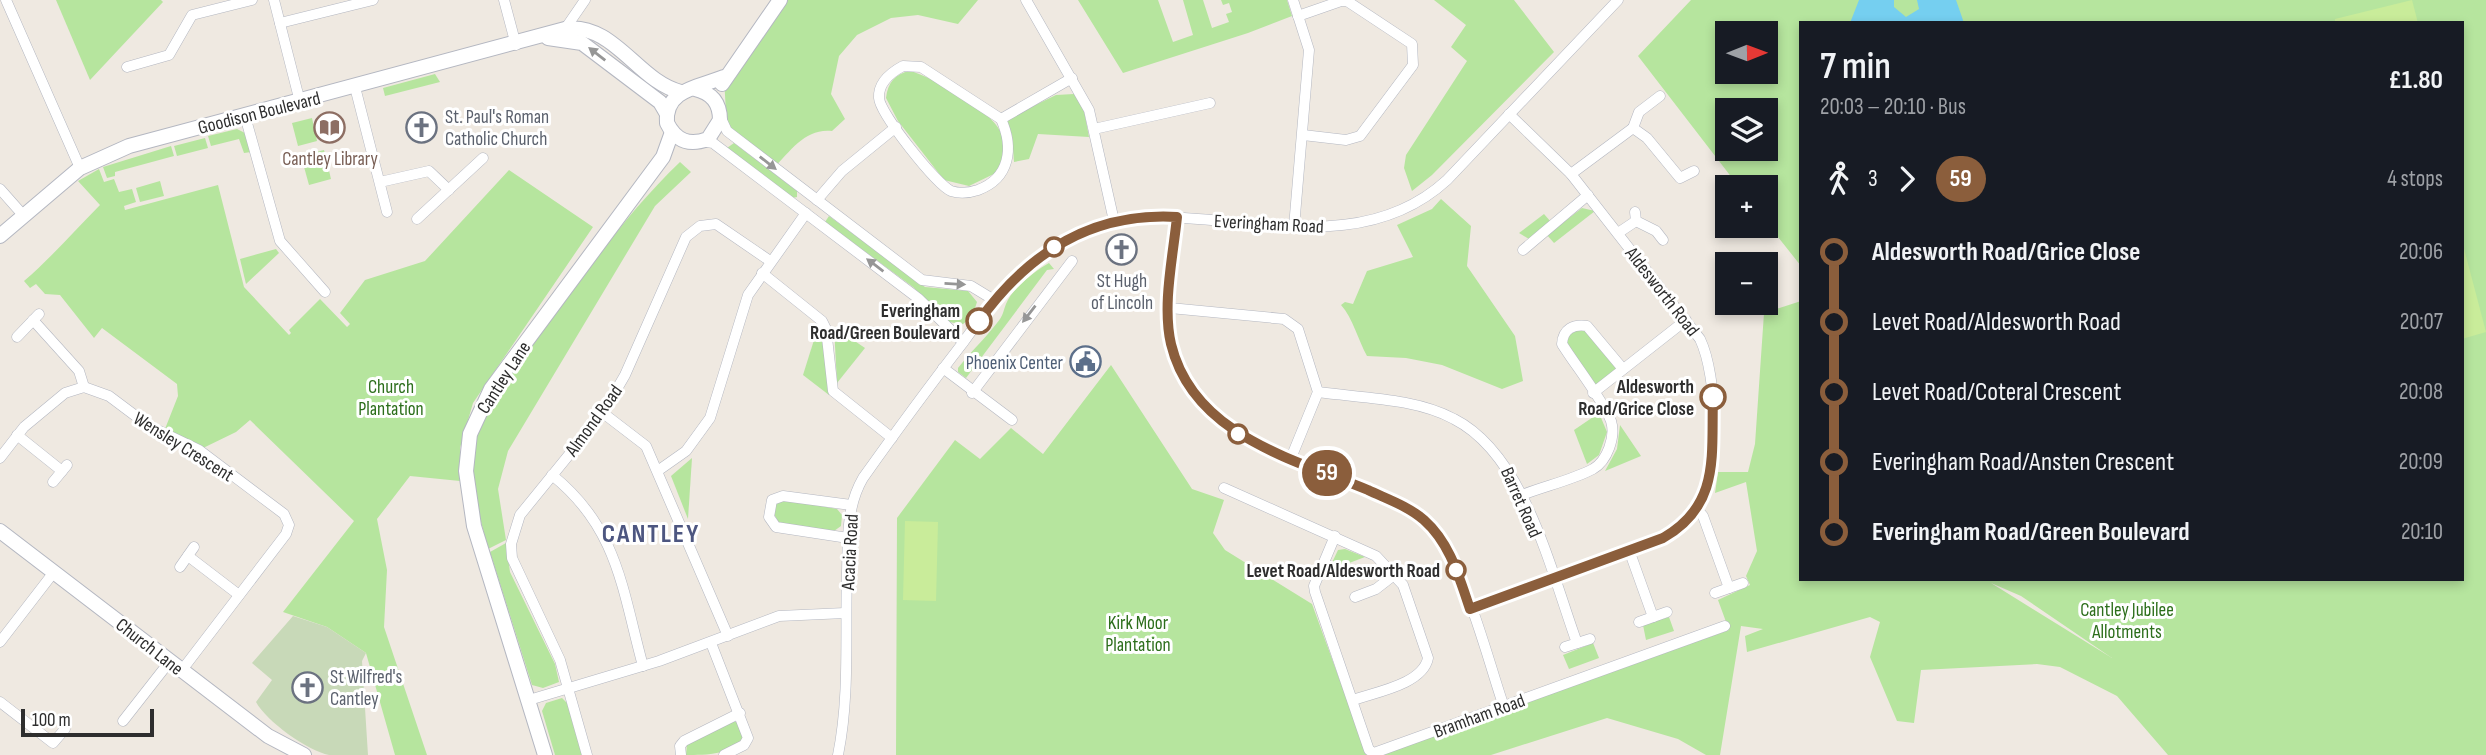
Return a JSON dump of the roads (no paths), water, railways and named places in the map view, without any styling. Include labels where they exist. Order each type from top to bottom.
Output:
[{"type":"street","points":[[6,0],[80,167]]},
{"type":"street","points":[[127,67],[169,55],[192,15],[252,0]]},
{"type":"street","points":[[274,0],[300,102]]},
{"type":"street","points":[[280,23],[373,0]]},
{"type":"street","points":[[504,0],[516,45]]},
{"type":"street","points":[[586,0],[584,19],[587,29],[673,90],[704,91],[719,109],[727,131],[922,280],[971,286],[994,300]]},
{"type":"street","points":[[565,29],[586,0]]},
{"type":"street","points":[[696,142],[714,134],[724,77],[780,0]]},
{"type":"street","points":[[1026,0],[1089,110],[1114,221]]},
{"type":"street","points":[[1293,0],[1309,50],[1294,227]]},
{"type":"street","name":"Everingham Road","points":[[963,342],[994,300],[1024,268],[1043,253],[1114,221],[1139,217],[1177,217],[1294,227],[1363,223],[1422,200],[1447,180],[1618,0]]},
{"type":"street","points":[[1298,16],[1347,1],[1412,44],[1415,59],[1360,136],[1346,140],[1303,135]]},
{"type":"street","name":"Goodison Boulevard","points":[[0,236],[80,167],[129,146],[516,45],[565,29],[587,29]]},
{"type":"street","name":"Goodison Boulevard","points":[[543,37],[582,43],[660,102],[667,114]]},
{"type":"street","points":[[624,75],[635,62]]},
{"type":"street","points":[[903,66],[920,67],[1001,119],[1009,158],[993,182],[967,193],[943,186],[896,127],[880,107],[878,96],[885,80],[903,66]]},
{"type":"street","points":[[724,77],[688,91],[671,102],[667,114],[672,132],[696,142],[713,143],[919,299],[963,342]]},
{"type":"street","points":[[1001,119],[1072,78]]},
{"type":"street","points":[[355,87],[387,212]]},
{"type":"street","points":[[1572,174],[1633,128],[1639,112],[1660,96]]},
{"type":"street","points":[[1094,129],[1210,103]]},
{"type":"street","name":"Aldesworth Road","points":[[1470,609],[1629,550],[1679,528],[1698,509],[1709,483],[1711,468],[1713,384],[1707,353],[1686,320],[1572,174],[1509,114]]},
{"type":"street","points":[[245,116],[280,241],[325,292]]},
{"type":"street","points":[[817,200],[842,171],[896,127]]},
{"type":"street","points":[[1633,128],[1647,138],[1680,177],[1694,171]]},
{"type":"street","name":"Cantley Lane","points":[[545,755],[474,526],[466,471],[470,434],[491,389],[663,157],[672,132]]},
{"type":"street","name":"Cantley Lane","points":[[663,157],[696,142]]},
{"type":"street","points":[[417,219],[483,158]]},
{"type":"street","points":[[380,182],[429,171],[449,190]]},
{"type":"street","points":[[0,189],[23,215]]},
{"type":"street","points":[[796,205],[806,192]]},
{"type":"street","points":[[1523,250],[1588,195]]},
{"type":"street","points":[[817,222],[827,208]]},
{"type":"street","points":[[659,470],[686,451],[710,418],[744,306],[770,261],[806,213]]},
{"type":"street","points":[[1618,233],[1635,216],[1656,231],[1663,240]]},
{"type":"street","points":[[1177,217],[1170,308],[1171,343],[1188,386],[1233,430],[1291,458],[1392,500],[1424,520],[1447,549],[1504,707]]},
{"type":"street","name":"Almond Road","points":[[568,687],[560,660],[517,573],[511,544],[520,515],[603,413],[625,375],[686,237],[694,230],[716,224],[723,226],[770,261]]},
{"type":"street","points":[[972,393],[1072,261]]},
{"type":"street","points":[[762,273],[822,321],[826,329],[832,391],[891,438]]},
{"type":"street","points":[[1170,308],[1290,322],[1300,333],[1318,392],[1291,458]]},
{"type":"street","points":[[0,458],[17,435],[65,393],[83,387],[79,371],[36,317],[17,337]]},
{"type":"street","points":[[1593,393],[1686,320]]},
{"type":"street","points":[[1522,495],[1594,468],[1601,462],[1613,431],[1609,417],[1562,344],[1566,331],[1572,327],[1587,326],[1623,369]]},
{"type":"street","name":"Acacia Road","points":[[838,755],[851,505],[863,478],[963,342]]},
{"type":"street","points":[[943,368],[972,393],[1012,420]]},
{"type":"street","name":"Wensley Crescent","points":[[83,387],[100,391],[163,434],[199,450],[284,514],[289,525],[286,534],[239,595],[123,721]]},
{"type":"street","name":"Barret Road","points":[[1318,392],[1407,405],[1453,418],[1490,444],[1513,475],[1522,495],[1577,643]]},
{"type":"street","points":[[603,413],[640,439],[659,470],[728,636]]},
{"type":"street","points":[[17,435],[64,468],[53,482]]},
{"type":"street","points":[[552,475],[584,504],[601,529],[614,561],[643,666]]},
{"type":"street","points":[[1224,488],[1370,552],[1403,585],[1428,657],[1427,665],[1415,677],[1353,700]]},
{"type":"street","points":[[848,538],[776,527],[769,517],[772,500],[783,496],[851,505]]},
{"type":"street","points":[[1698,509],[1729,588]]},
{"type":"street","name":"Church Lane","points":[[0,531],[268,736],[304,755]]},
{"type":"street","name":"Bramham Road","points":[[1335,536],[1314,586],[1315,592],[1369,750],[1374,753],[1725,625]]},
{"type":"street","points":[[1629,550],[1653,617]]},
{"type":"street","points":[[180,567],[191,552],[239,595]]},
{"type":"street","points":[[0,642],[54,572]]},
{"type":"street","points":[[1354,597],[1376,589],[1394,575]]},
{"type":"street","points":[[1715,593],[1743,583]]},
{"type":"street","points":[[1639,622],[1667,612]]},
{"type":"street","points":[[528,700],[643,666],[711,643],[765,620],[790,614],[845,613]]},
{"type":"street","points":[[1565,647],[1590,639]]},
{"type":"street","points":[[711,643],[748,733],[747,743],[724,755]]},
{"type":"street","points":[[568,687],[587,755]]},
{"type":"street","points":[[0,702],[53,743],[65,729]]},
{"type":"street","points":[[681,755],[680,746],[684,741],[740,713]]},
{"type":"water","points":[[1859,0],[1894,0],[1894,7],[1906,17],[1919,9],[1917,0],[1956,0],[1963,21],[1851,21]]},
{"type":"place","name":"Cantley Library","points":[[330,127]]},
{"type":"place","name":"St. Paul's Roman Catholic Church","points":[[422,127]]},
{"type":"place","name":"St Hugh of Lincoln","points":[[1122,249]]},
{"type":"place","name":"Everingham Road/Green Boulevard","points":[[979,321]]},
{"type":"place","name":"Phoenix Center","points":[[1086,362]]},
{"type":"place","name":"Aldesworth Road/Grice Close","points":[[1713,397]]},
{"type":"place","name":"Levet Road/Aldesworth Road","points":[[1456,570]]},
{"type":"place","name":"St Wilfred's Cantley","points":[[307,687]]},
{"type":"district","name":"CANTLEY","points":[[651,533]]},
{"type":"park label","name":"Church Plantation","points":[[391,397]]},
{"type":"park label","name":"Cantley Jubilee Allotments","points":[[2127,620]]},
{"type":"park label","name":"Kirk Moor Plantation","points":[[1138,633]]}]
